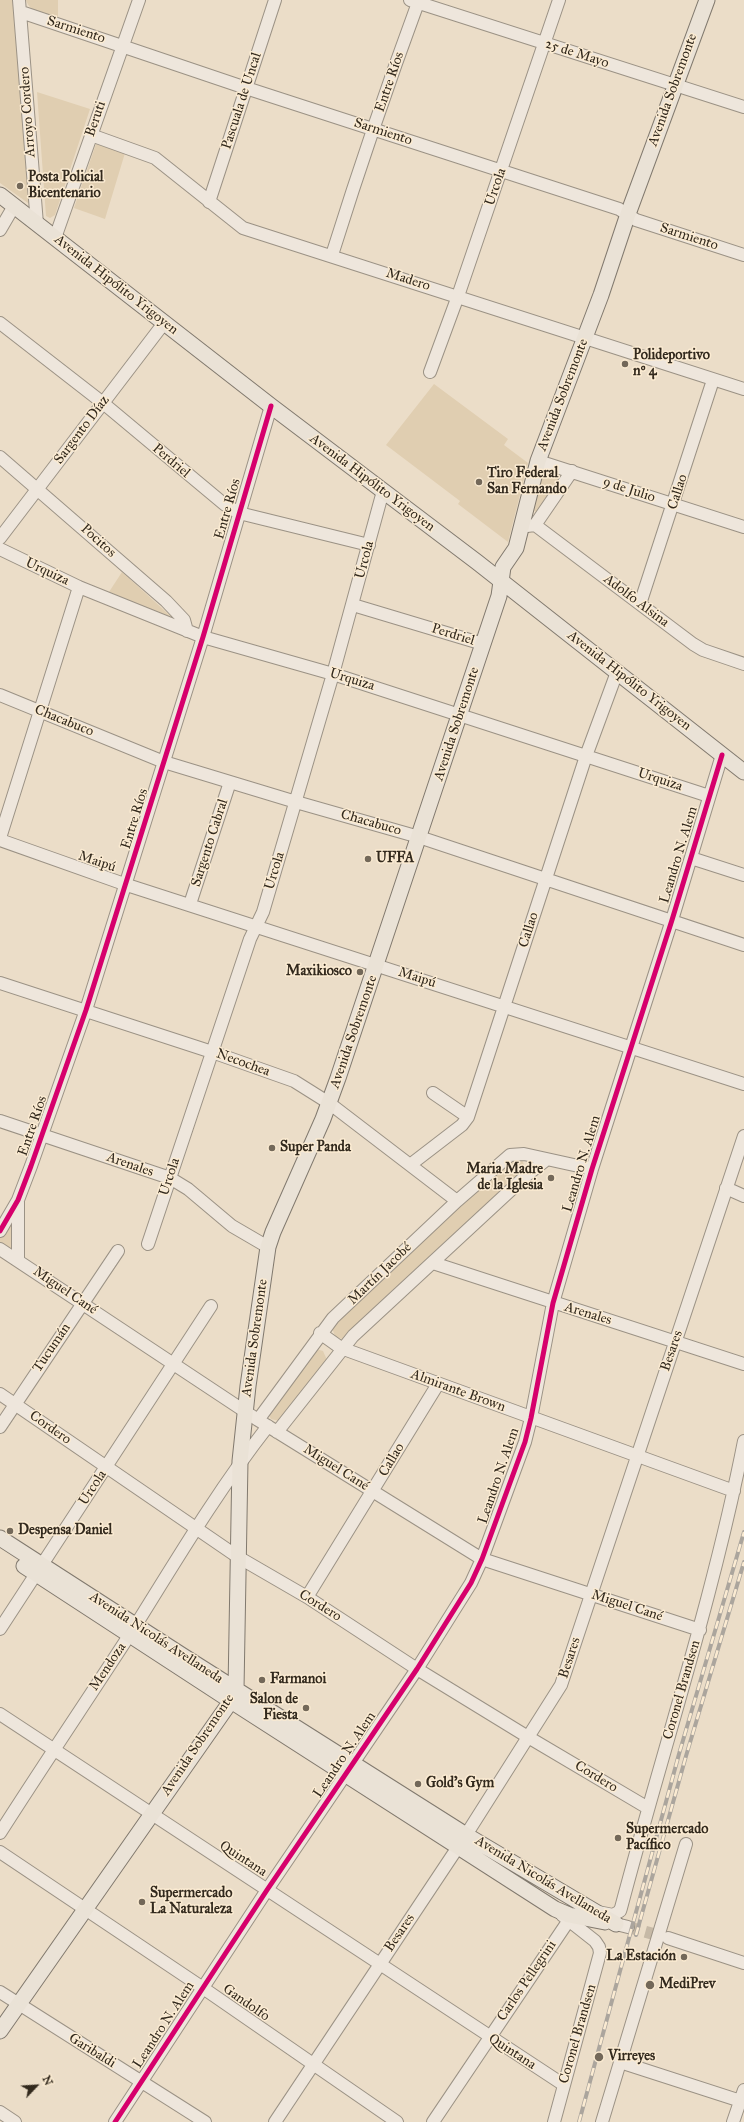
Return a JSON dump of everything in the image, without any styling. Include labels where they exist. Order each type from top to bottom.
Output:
[{"type":"main road","name":"Avenida Sobremonte","points":[[0,2031],[86,1910],[233,1695],[240,1461],[262,1422],[268,1247],[329,1103],[377,965],[460,715],[483,644],[501,582],[503,567],[516,548],[528,526],[538,461],[585,338],[628,214],[707,0]]},
{"type":"main road","name":"Avenida Hipólito Yrigoyen","points":[[5,204],[37,224],[501,582],[744,772]]},
{"type":"main road","name":"Avenida Nicolás Avellaneda","points":[[0,1538],[40,1569],[132,1630],[462,1841],[555,1909],[569,1915],[622,1925],[462,1841]]},
{"type":"main road","name":"Avenida Nicolás Avellaneda","points":[[0,1550],[40,1569]]},
{"type":"street","name":"Beruti","points":[[55,238],[138,0]]},
{"type":"street","name":"Pascuala de Uncal","points":[[209,202],[275,0]]},
{"type":"street","name":"Urcola","points":[[430,372],[458,296],[559,0]]},
{"type":"street","name":"25 de Mayo","points":[[415,1],[744,107]]},
{"type":"street","name":"Entre Ríos","points":[[332,255],[415,1]]},
{"type":"street","name":"Sarmiento","points":[[20,6],[122,46],[246,88],[619,209],[636,220],[744,255]]},
{"type":"street","name":"Arroyo Cordero","points":[[20,6],[37,224]]},
{"type":"street","name":"Madero","points":[[91,135],[155,158],[243,228],[332,255],[744,389]]},
{"type":"street","points":[[0,230],[5,204]]},
{"type":"street","name":"Perdriel","points":[[0,323],[103,403],[224,504],[239,513],[369,545]]},
{"type":"street","name":"Sargento Díaz","points":[[0,538],[164,323]]},
{"type":"street","name":"Callao","points":[[640,604],[674,505],[713,380]]},
{"type":"street","name":"Entre Ríos","points":[[0,1231],[18,1200],[86,1010],[127,885],[272,406]]},
{"type":"street","name":"Pocitos","points":[[0,456],[166,601],[184,620],[188,631]]},
{"type":"street","name":"9 de Julio","points":[[538,461],[744,527]]},
{"type":"street","points":[[528,526],[572,472]]},
{"type":"street","name":"Urcola","points":[[148,1244],[212,1052],[256,926],[263,912],[334,674],[383,491]]},
{"type":"street","name":"Adolfo Alsina","points":[[528,526],[640,604],[693,644],[703,650],[744,664]]},
{"type":"street","name":"Urquiza","points":[[0,549],[80,587],[203,637],[334,674],[709,796]]},
{"type":"street","points":[[0,839],[80,587]]},
{"type":"street","name":"Perdriel","points":[[353,605],[483,644]]},
{"type":"street","name":"Callao","points":[[410,1165],[462,1126],[468,1117],[586,756],[616,672]]},
{"type":"street","name":"Chacabuco","points":[[0,695],[164,762],[419,837],[744,945]]},
{"type":"street","name":"Leandro N. Alem","points":[[116,2122],[267,1890],[418,1669],[471,1583],[482,1559],[525,1442],[553,1303],[592,1169],[672,920],[722,755]]},
{"type":"street","name":"Sargento Cabral","points":[[190,904],[230,782]]},
{"type":"street","name":"Maipú","points":[[0,839],[127,885],[190,904],[744,1084]]},
{"type":"street","points":[[691,858],[744,875]]},
{"type":"street","name":"Necochea","points":[[0,983],[86,1010],[294,1081],[329,1103],[457,1200]]},
{"type":"street","points":[[433,1093],[468,1117]]},
{"type":"street","name":"Arenales","points":[[0,1121],[170,1178],[188,1189],[232,1226],[268,1247]]},
{"type":"street","name":"Besares","points":[[275,2122],[462,1841],[561,1684],[744,1136]]},
{"type":"street","points":[[525,1154],[546,1160],[592,1169]]},
{"type":"street","points":[[525,1154],[529,1163],[528,1174]]},
{"type":"street","name":"Martín Jacobé","points":[[262,1422],[320,1333],[333,1318],[457,1200],[510,1155],[525,1154]]},
{"type":"street","points":[[528,1174],[546,1160]]},
{"type":"street","name":"Martín Jacobé","points":[[262,1422],[528,1174]]},
{"type":"street","points":[[726,1188],[744,1196]]},
{"type":"street","name":"Entre Ríos","points":[[18,1200],[18,1260]]},
{"type":"street","name":"Miguel Cané","points":[[0,1249],[262,1422],[482,1559],[700,1630]]},
{"type":"street","name":"Tucumán","points":[[0,1427],[118,1251]]},
{"type":"street","name":"Arenales","points":[[433,1263],[744,1364]]},
{"type":"street","name":"Urcola","points":[[0,1629],[211,1306]]},
{"type":"street","name":"Almirante Brown","points":[[320,1333],[341,1348],[734,1491]]},
{"type":"street","name":"Callao","points":[[307,1597],[438,1384]]},
{"type":"street","name":"Cordero","points":[[0,1394],[238,1557],[307,1597],[418,1669],[528,1737],[648,1808]]},
{"type":"street","name":"Mendoza","points":[[0,1833],[53,1749],[132,1630],[195,1528],[240,1461],[262,1422]]},
{"type":"street","name":"Coronel Brandsen","points":[[594,1911],[613,1914],[620,1911],[648,1808],[700,1630],[734,1491],[744,1441]]},
{"type":"street","name":"Quintana","points":[[0,1714],[564,2085]]},
{"type":"street","points":[[602,2122],[686,1844]]},
{"type":"street","name":"Gandolfo","points":[[0,1852],[203,1988],[397,2122]]},
{"type":"street","points":[[555,1909],[569,1920]]},
{"type":"street","name":"Coronel Brandsen","points":[[554,2122],[599,1959],[599,1947],[569,1920]]},
{"type":"street","name":"Carlos Pellegrini","points":[[433,2122],[569,1920]]},
{"type":"street","points":[[668,1938],[744,1963]]},
{"type":"street","name":"Garibaldi","points":[[0,1992],[205,2122]]},
{"type":"street","points":[[620,2062],[743,2097],[733,2122]]},
{"type":"street","points":[[0,2112],[15,2122]]},
{"type":"shaded area","points":[[0,0],[15,0],[30,201],[28,203],[0,183]]},
{"type":"shaded area","points":[[26,0],[58,0],[58,19],[35,11]]},
{"type":"shaded area","points":[[37,92],[90,109],[55,215],[50,218],[46,216]]},
{"type":"shaded area","points":[[96,144],[125,153],[105,219],[74,208]]},
{"type":"shaded area","name":"Tiro Federal San Fernando","points":[[434,384],[508,439],[504,445],[528,463],[508,542],[458,504],[460,501],[386,445]]},
{"type":"shaded area","points":[[544,468],[564,475],[536,512],[533,510]]},
{"type":"shaded area","points":[[122,572],[175,620],[109,592]]},
{"type":"shaded area","points":[[511,1159],[522,1160],[526,1169],[345,1337],[342,1339],[335,1336],[332,1328],[336,1321]]},
{"type":"shaded area","points":[[13,1219],[12,1251],[0,1244],[0,1235]]},
{"type":"shaded area","points":[[316,1349],[323,1351],[327,1360],[279,1421],[271,1419],[268,1414]]},
{"type":"tunnel","points":[[628,1927],[668,1938]]},
{"type":"railway","points":[[579,2122],[679,1754],[744,1532]]},
{"type":"railway","points":[[636,1935],[686,1756],[744,1562]]},
{"type":"cycle path","points":[[0,1231],[18,1200],[86,1010],[203,637],[271,406]]},
{"type":"cycle path","points":[[115,2122],[267,1890],[417,1669],[471,1583],[482,1559],[525,1442],[553,1303],[592,1169],[672,920],[722,755]]},
{"type":"place","name":"Posta Policial Bicentenario","points":[[20,186]]},
{"type":"place","name":"Polideportivo nº 4","points":[[625,364]]},
{"type":"place","name":"Tiro Federal San Fernando","points":[[479,482]]},
{"type":"place","name":"UFFA","points":[[368,859]]},
{"type":"place","name":"Maxikiosco","points":[[360,972]]},
{"type":"place","name":"Super Panda","points":[[272,1148]]},
{"type":"place","name":"Maria Madre de la Iglesia","points":[[551,1178]]},
{"type":"place","name":"Despensa Daniel","points":[[10,1531]]},
{"type":"place","name":"Farmanoi","points":[[262,1680]]},
{"type":"place","name":"Salon de Fiesta","points":[[306,1708]]},
{"type":"place","name":"Gold's Gym","points":[[418,1784]]},
{"type":"place","name":"Supermercado Pacífico","points":[[618,1838]]},
{"type":"place","name":"Supermercado La Naturaleza","points":[[142,1902]]},
{"type":"place","name":"La Estación","points":[[684,1957]]},
{"type":"place","name":"MediPrev","points":[[650,1985]]},
{"type":"place","name":"Virreyes","points":[[599,2057]]}]
